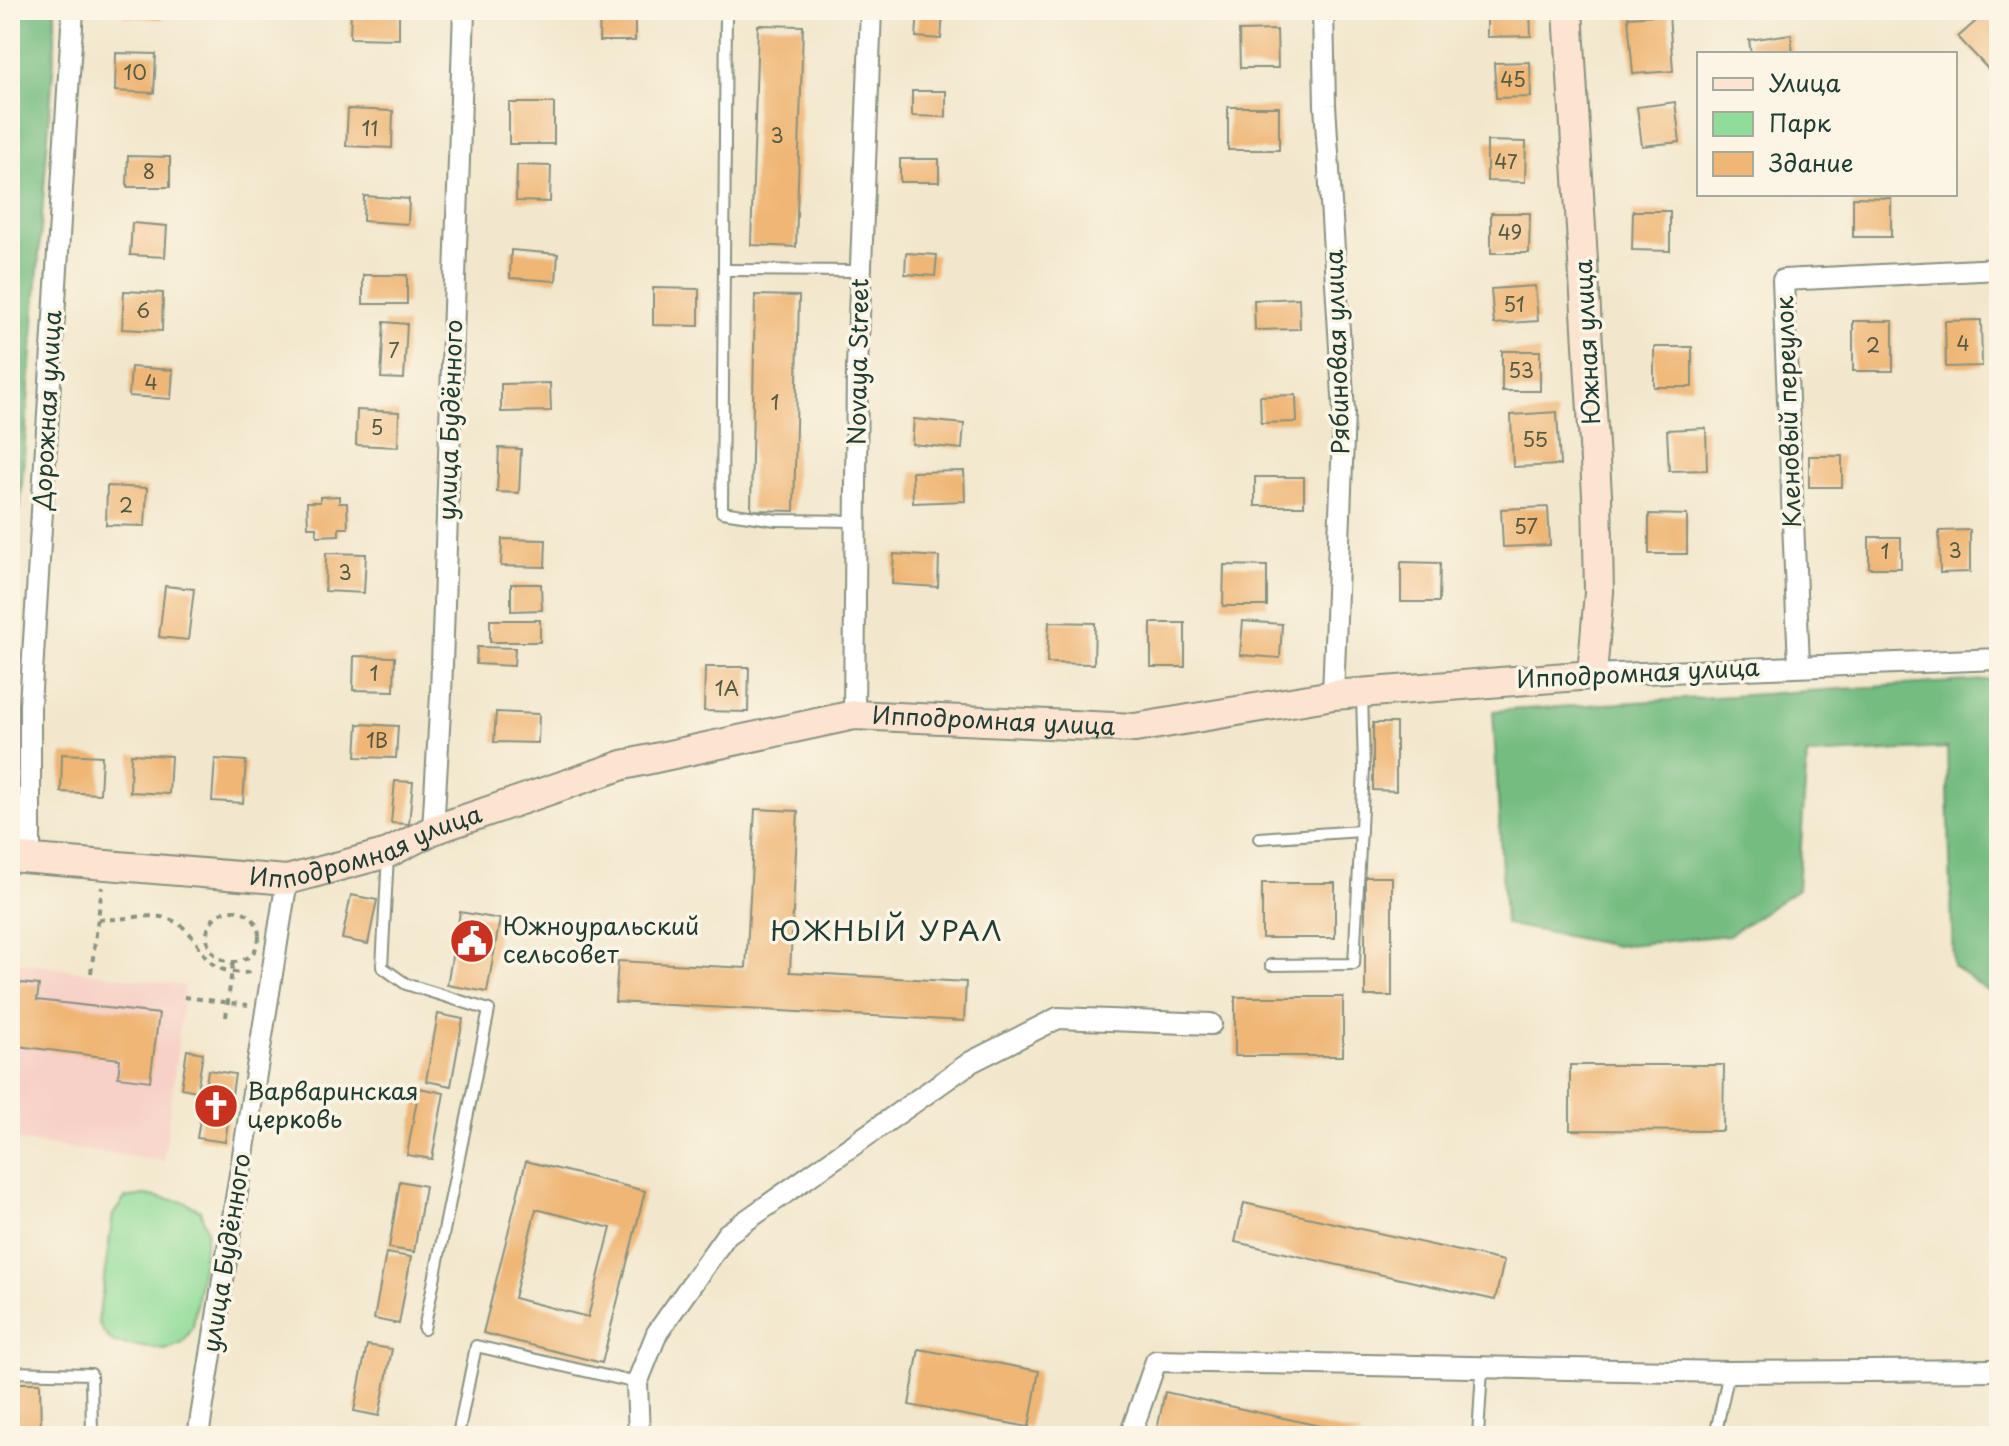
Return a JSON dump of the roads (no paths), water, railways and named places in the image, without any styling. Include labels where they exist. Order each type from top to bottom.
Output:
[{"type":"street","name":"Дорожная улица","points":[[20,858],[73,10]]},
{"type":"street","name":"улица Будённого","points":[[433,830],[441,694],[464,10]]},
{"type":"street","name":"Novaya Street","points":[[854,715],[861,271],[871,10]]},
{"type":"street","name":"Рябиновая улица","points":[[1323,10],[1326,120],[1344,412],[1333,695]]},
{"type":"street","name":"Южная улица","points":[[1568,10],[1597,495],[1599,592],[1592,675]]},
{"type":"street","name":"Кленовый переулок","points":[[1799,665],[1783,280],[1999,269]]},
{"type":"street","name":"Ипподромная улица","points":[[20,858],[287,880],[388,853],[433,830],[623,765],[854,715],[1135,728],[1333,695],[1592,675],[1999,659]]},
{"type":"street","name":"улица Будённого","points":[[198,1436],[287,880]]},
{"type":"street","points":[[639,1436],[637,1383],[657,1333],[727,1234],[971,1062],[1058,1018],[1211,1024]]},
{"type":"street","points":[[1130,1436],[1156,1361],[1729,1372],[1999,1370]]},
{"type":"lane","points":[[726,10],[722,512],[776,520],[856,521]]},
{"type":"lane","points":[[726,270],[861,271]]},
{"type":"lane","points":[[1271,965],[1354,964],[1361,831],[1362,693]]},
{"type":"lane","points":[[1259,838],[1361,831]]},
{"type":"lane","points":[[388,853],[382,967],[406,984],[489,1010],[424,1329]]},
{"type":"lane","points":[[453,1436],[458,1435],[476,1346],[637,1383]]},
{"type":"lane","points":[[1478,1436],[1482,1369]]},
{"type":"lane","points":[[10,1372],[91,1374],[92,1436]]},
{"type":"lane","points":[[1715,1436],[1729,1372]]},
{"type":"place","name":"Южноуральский сельсовет","points":[[472,941]]},
{"type":"place","name":"Варваринская церковь","points":[[216,1106]]},
{"type":"district","name":"ЮЖНЫЙ УРАЛ","points":[[887,931]]}]
